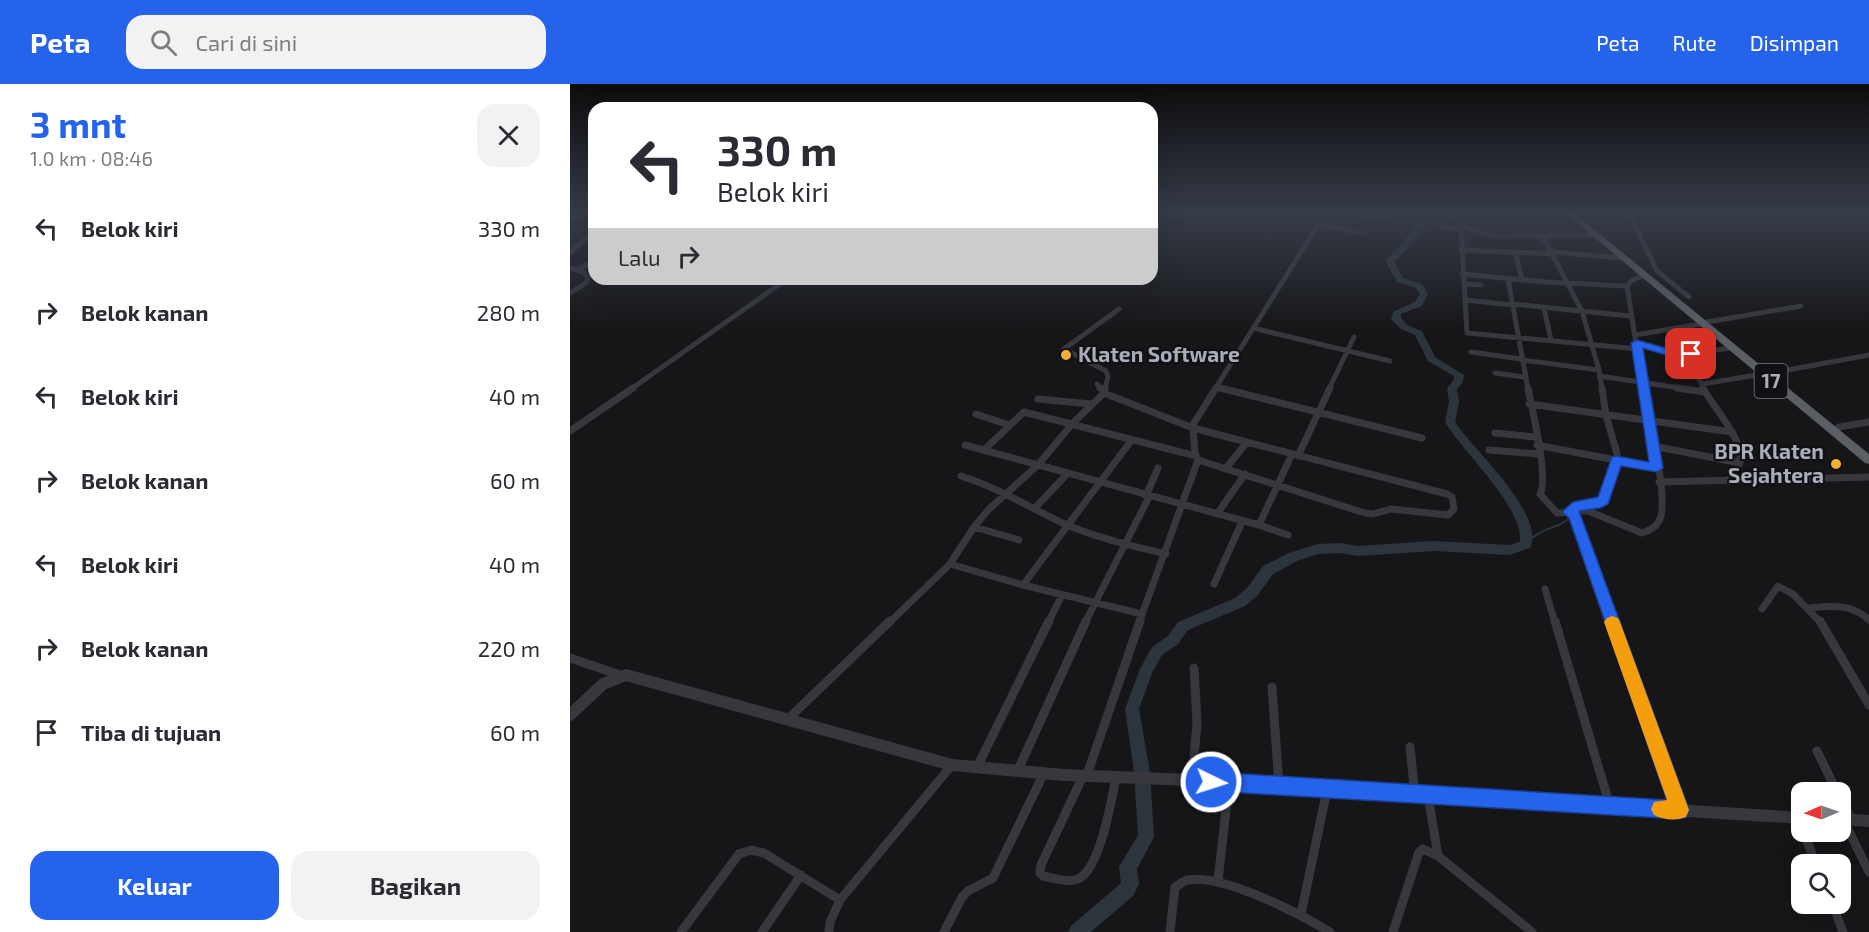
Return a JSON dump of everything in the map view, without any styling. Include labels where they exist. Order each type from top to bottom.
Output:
[{"type":"highway","name":"17","points":[[1616,253],[1643,276],[1681,299]]},
{"type":"highway","name":"17","points":[[1624,253],[1681,299],[1731,348],[1839,427],[1869,452]]},
{"type":"highway","name":"17","points":[[1704,323],[1869,460]]},
{"type":"street","points":[[1116,778],[1104,830],[1084,874],[1073,880],[1042,876],[1041,865],[1085,775],[1142,614],[1166,554],[1197,458],[1193,427],[1301,253]]},
{"type":"street","points":[[1461,253],[1467,333],[1637,346],[1679,355],[1689,360],[1705,392],[1732,432],[1740,453],[1740,463],[1728,481]]},
{"type":"street","points":[[1508,253],[1622,258]]},
{"type":"street","points":[[1516,253],[1522,280]]},
{"type":"street","points":[[1553,253],[1582,311],[1617,454],[1603,500],[1600,503],[1578,506],[1572,514]]},
{"type":"street","points":[[1648,253],[1657,272],[1681,299]]},
{"type":"street","points":[[577,270],[588,264]]},
{"type":"street","points":[[570,268],[586,274],[588,281],[570,293]]},
{"type":"street","points":[[1462,274],[1570,284],[1627,286]]},
{"type":"street","points":[[1508,279],[1544,487],[1540,494],[1541,498],[1557,513],[1563,515],[1588,511],[1633,531],[1645,532],[1660,522],[1663,501],[1630,316],[1627,286],[1632,280],[1643,276]]},
{"type":"street","points":[[1465,284],[1481,285]]},
{"type":"street","points":[[570,431],[780,285]]},
{"type":"street","points":[[1465,300],[1630,316]]},
{"type":"street","points":[[1635,334],[1800,306]]},
{"type":"street","points":[[1544,308],[1551,340]]},
{"type":"street","points":[[788,719],[950,564],[974,527],[1005,494],[1038,465],[1072,424],[1104,392],[1108,377],[1106,371],[1064,349],[1119,309]]},
{"type":"street","points":[[1253,328],[1390,361]]},
{"type":"street","points":[[1259,525],[1278,484],[1320,412],[1354,337]]},
{"type":"street","points":[[1679,355],[1731,348]]},
{"type":"street","points":[[1471,352],[1705,392]]},
{"type":"street","points":[[1702,384],[1869,355]]},
{"type":"street","points":[[1495,373],[1524,377]]},
{"type":"street","points":[[984,450],[1024,412],[1197,458],[1365,513],[1373,514],[1391,508],[1448,515],[1454,512],[1454,500],[1447,494],[1193,427],[1104,392],[1097,384]]},
{"type":"street","points":[[1217,387],[1422,438]]},
{"type":"street","points":[[1038,399],[1059,403],[1091,404]]},
{"type":"street","points":[[1529,404],[1732,432]]},
{"type":"street","points":[[976,414],[1009,425]]},
{"type":"street","points":[[1839,427],[1869,422]]},
{"type":"street","points":[[1495,432],[1535,437]]},
{"type":"street","points":[[1023,585],[1131,441]]},
{"type":"street","points":[[1227,467],[1247,442]]},
{"type":"street","points":[[965,445],[1259,525],[1288,535]]},
{"type":"street","points":[[1537,445],[1657,468]]},
{"type":"street","points":[[1653,446],[1740,463]]},
{"type":"street","points":[[1489,450],[1539,454]]},
{"type":"street","points":[[1018,770],[1094,603],[1148,496],[1158,468]]},
{"type":"street","points":[[1035,508],[1068,473]]},
{"type":"street","points":[[1217,514],[1245,474]]},
{"type":"street","points":[[961,476],[979,481],[1068,525],[1125,544],[1166,554]]},
{"type":"street","points":[[1659,482],[1869,477]]},
{"type":"street","points":[[1572,514],[1679,810]]},
{"type":"street","points":[[1214,584],[1242,522]]},
{"type":"street","points":[[974,527],[1019,540]]},
{"type":"street","points":[[950,564],[1023,585],[1142,614]]},
{"type":"street","points":[[1762,609],[1778,586],[1808,608],[1828,633],[1869,705]]},
{"type":"street","points":[[1545,589],[1610,806]]},
{"type":"street","points":[[977,767],[1062,595]]},
{"type":"street","points":[[1808,608],[1853,607],[1861,611],[1869,620]]},
{"type":"street","points":[[570,658],[620,675],[636,677],[952,765],[1116,778],[1192,780],[1679,810],[1791,822]]},
{"type":"street","points":[[1192,780],[1197,723],[1194,668]]},
{"type":"street","points":[[570,715],[607,681],[620,675]]},
{"type":"street","points":[[1272,687],[1279,786]]},
{"type":"street","points":[[1410,747],[1438,856]]},
{"type":"street","points":[[1817,751],[1832,782]]},
{"type":"street","points":[[829,932],[830,922],[840,900],[952,765]]},
{"type":"street","points":[[944,932],[962,897],[968,891],[993,878],[1044,773]]},
{"type":"street","points":[[1218,881],[1229,783]]},
{"type":"street","points":[[1301,914],[1327,790]]},
{"type":"street","points":[[1851,820],[1869,821]]},
{"type":"street","points":[[1851,833],[1869,872]]},
{"type":"street","points":[[681,932],[743,851],[755,849],[840,900]]},
{"type":"street","points":[[1394,932],[1419,852],[1426,849],[1438,856],[1532,932]]},
{"type":"street","points":[[762,932],[801,875]]},
{"type":"street","points":[[1170,932],[1174,892],[1178,882],[1190,878],[1218,881],[1301,914],[1330,932]]},
{"type":"street","points":[[1836,914],[1843,932]]},
{"type":"waterway","points":[[1077,932],[1127,890],[1130,884],[1128,867],[1146,837],[1142,772],[1132,709],[1147,669],[1157,651],[1173,640],[1183,626],[1240,602],[1252,592],[1268,570],[1293,557],[1318,549],[1340,548],[1357,551],[1434,546],[1509,550],[1526,545],[1527,532],[1522,516],[1450,422],[1454,402],[1452,388],[1458,382],[1459,375],[1431,359],[1419,333],[1404,327],[1396,319],[1397,313],[1419,304],[1424,294],[1419,286],[1400,280],[1389,260],[1399,253]]},
{"type":"waterway","points":[[1528,542],[1539,533],[1568,520],[1572,515]]},
{"type":"slow traffic","points":[[1612,622],[1679,810],[1660,809]]},
{"type":"place","name":"Klaten Software","points":[[1066,355]]},
{"type":"place","name":"BPR Klaten Sejahtera","points":[[1836,464]]},
{"type":"route","points":[[1211,782],[1679,810],[1574,515],[1568,512],[1578,506],[1600,503],[1603,500],[1614,474],[1616,460],[1657,468],[1637,343],[1679,355],[1691,354]]}]
